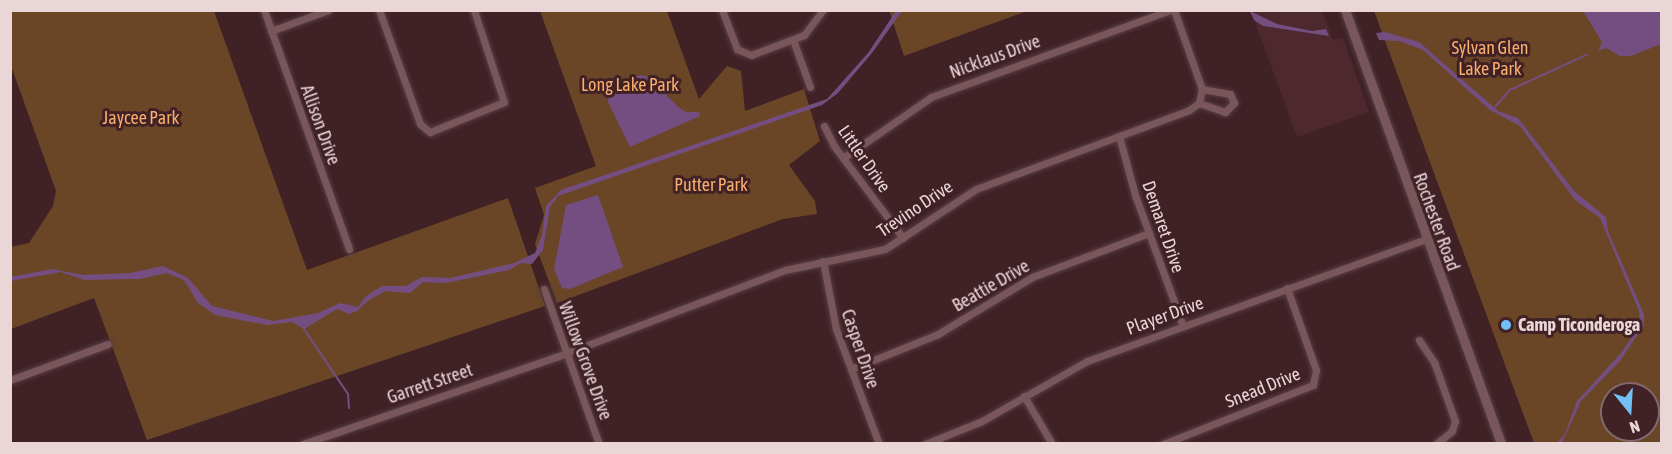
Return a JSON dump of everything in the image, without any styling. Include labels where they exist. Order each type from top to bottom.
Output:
[{"type":"main road","name":"Rochester Road","points":[[1345,10],[1500,444]]},
{"type":"street","name":"Allison Drive","points":[[264,10],[349,249]]},
{"type":"street","points":[[271,31],[328,10]]},
{"type":"street","points":[[379,10],[420,124],[426,131],[498,107],[504,102],[474,10]]},
{"type":"street","points":[[722,10],[735,45],[742,53],[755,54],[808,32],[824,10]]},
{"type":"street","points":[[1172,10],[1202,92],[1199,104],[1225,112],[1234,104],[1230,94],[1202,92]]},
{"type":"street","name":"Nicklaus Drive","points":[[843,158],[931,97],[1172,10]]},
{"type":"street","points":[[793,40],[810,87]]},
{"type":"street","name":"Trevino Drive","points":[[567,351],[785,270],[874,253],[903,238],[976,189],[1199,104]]},
{"type":"street","name":"Littler Drive","points":[[824,126],[843,158],[903,238]]},
{"type":"street","name":"Demaret Drive","points":[[1119,136],[1149,234],[1183,326]]},
{"type":"street","name":"Beattie Drive","points":[[851,369],[938,334],[1032,277],[1149,234]]},
{"type":"street","name":"Player Drive","points":[[926,444],[982,421],[1074,366],[1425,239]]},
{"type":"street","name":"Casper Drive","points":[[823,261],[833,320],[879,444]]},
{"type":"street","name":"Snead Drive","points":[[1163,444],[1313,385],[1316,370],[1287,288]]},
{"type":"street","name":"Willow Grove Drive","points":[[544,289],[599,444]]},
{"type":"street","points":[[1419,340],[1434,362],[1455,421],[1452,430],[1436,444]]},
{"type":"street","points":[[10,380],[108,344]]},
{"type":"street","name":"Garrett Street","points":[[303,444],[567,351]]},
{"type":"street","points":[[1024,396],[1052,444]]},
{"type":"shaded area","points":[[896,11],[902,11],[872,53],[838,93],[822,105],[558,196],[550,207],[543,250],[532,264],[521,263],[509,270],[446,283],[423,282],[410,293],[386,291],[369,300],[357,311],[349,314],[337,309],[304,329],[292,322],[267,325],[215,315],[198,303],[184,280],[167,273],[140,279],[84,280],[61,272],[11,281],[11,277],[52,269],[83,275],[130,273],[163,266],[188,278],[212,306],[273,321],[318,313],[340,303],[358,307],[366,296],[382,286],[406,286],[422,277],[450,278],[514,263],[535,253],[542,235],[546,206],[561,190],[827,99],[868,53]]},
{"type":"shaded area","points":[[1250,11],[1277,24],[1312,31],[1326,29],[1329,36],[1263,26],[1254,20]]},
{"type":"shaded area","points":[[1251,11],[1322,11],[1333,40],[1343,37],[1369,112],[1297,137]]},
{"type":"shaded area","points":[[1583,11],[1661,11],[1661,44],[1631,56],[1620,56],[1606,48],[1598,51],[1602,42]]},
{"type":"shaded area","points":[[1385,32],[1419,42],[1498,111],[1518,118],[1574,191],[1606,217],[1608,231],[1644,314],[1644,325],[1620,361],[1581,401],[1562,443],[1557,443],[1565,434],[1577,401],[1621,353],[1640,325],[1639,311],[1600,218],[1575,200],[1520,126],[1490,110],[1423,50],[1399,41],[1379,40],[1376,33]]},
{"type":"shaded area","points":[[640,75],[649,77],[678,107],[686,112],[699,112],[700,116],[630,147],[608,102],[610,89]]},
{"type":"shaded area","points":[[598,195],[623,267],[570,289],[562,288],[554,269],[566,205]]},
{"type":"green space","points":[[889,10],[1027,11],[904,56]]},
{"type":"green space","name":"Jaycee Park","points":[[11,11],[214,11],[307,270],[508,198],[545,306],[147,440],[94,298],[11,329],[11,247],[29,243],[53,206],[56,191],[11,66]]},
{"type":"green space","name":"Putter Park","points":[[540,11],[667,11],[699,99],[727,66],[741,71],[745,111],[804,89],[820,141],[789,165],[815,201],[817,214],[783,219],[557,303],[535,244],[544,215],[535,188],[596,166]]},
{"type":"green space","name":"Sylvan Glen Lake Park","points":[[1374,11],[1661,11],[1661,443],[1534,443]]},
{"type":"waterway","points":[[1495,107],[1510,90],[1586,55]]},
{"type":"waterway","points":[[304,329],[348,394],[349,408]]},
{"type":"place","name":"Camp Ticonderoga","points":[[1506,325]]},
{"type":"park label","name":"Long Lake Park","points":[[630,85]]}]
